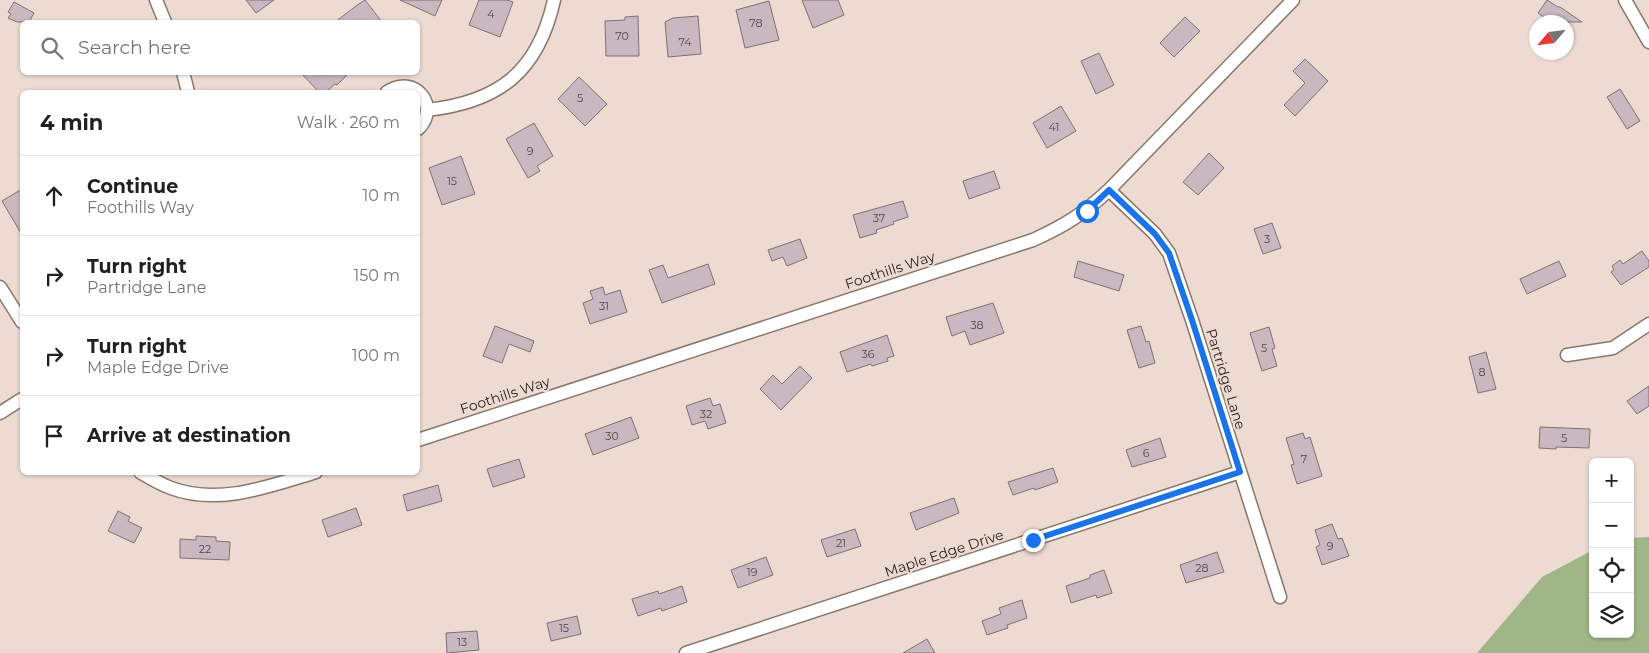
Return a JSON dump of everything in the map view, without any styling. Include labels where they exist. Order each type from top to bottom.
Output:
[{"type":"street","points":[[156,0],[164,20]]},
{"type":"street","points":[[427,110],[452,108],[485,97],[499,90],[514,78],[538,48],[549,20],[554,0]]},
{"type":"street","name":"Foothills Way","points":[[420,439],[1033,240],[1062,227],[1087,211],[1109,190],[1293,0]]},
{"type":"street","points":[[1625,0],[1649,42]]},
{"type":"street","points":[[184,75],[188,90]]},
{"type":"street","points":[[390,90],[401,86],[416,90]]},
{"type":"street","points":[[420,94],[426,102],[427,110],[426,118],[420,126]]},
{"type":"street","name":"Partridge Lane","points":[[1109,190],[1155,234],[1169,253],[1280,597]]},
{"type":"street","points":[[0,287],[20,319]]},
{"type":"street","points":[[1567,355],[1613,348],[1649,324]]},
{"type":"street","points":[[0,413],[20,400]]},
{"type":"street","name":"Maple Edge Drive","points":[[686,653],[1240,472]]},
{"type":"street","points":[[146,475],[170,488],[191,493],[210,494],[245,493],[306,475]]},
{"type":"green space","points":[[1649,537],[1649,653],[1477,653],[1542,577],[1589,552],[1589,638],[1634,638],[1634,538]]},
{"type":"building","points":[[246,0],[274,0],[256,13]]},
{"type":"building","points":[[365,0],[380,20],[338,20]]},
{"type":"building","points":[[400,0],[442,0],[435,16]]},
{"type":"building","points":[[479,0],[507,0],[513,2],[500,37],[469,25]]},
{"type":"building","points":[[802,0],[838,0],[844,15],[813,28]]},
{"type":"building","points":[[1547,0],[1572,15],[1541,15],[1538,13]]},
{"type":"building","points":[[769,1],[779,40],[745,48],[736,10]]},
{"type":"building","points":[[14,2],[34,13],[30,20],[20,20],[20,22],[17,22],[8,18],[11,14],[8,12]]},
{"type":"building","points":[[638,16],[639,56],[606,56],[605,21],[625,20],[625,17]]},
{"type":"building","points":[[698,16],[701,54],[668,57],[665,22],[673,18]]},
{"type":"building","points":[[1185,17],[1200,31],[1174,57],[1160,43]]},
{"type":"building","points":[[1574,17],[1582,22],[1574,22]]},
{"type":"building","points":[[1099,53],[1114,85],[1096,94],[1081,61]]},
{"type":"building","points":[[1305,59],[1328,81],[1295,116],[1284,105],[1305,83],[1293,71]]},
{"type":"building","points":[[303,75],[347,75],[337,85],[335,84],[328,90],[317,90]]},
{"type":"building","points":[[579,77],[607,104],[585,126],[558,99]]},
{"type":"building","points":[[1620,89],[1640,121],[1627,129],[1607,97]]},
{"type":"building","points":[[1061,106],[1076,131],[1047,148],[1033,123]]},
{"type":"building","points":[[534,123],[553,156],[537,166],[540,171],[528,178],[506,139]]},
{"type":"building","points":[[1209,153],[1224,168],[1198,195],[1183,182]]},
{"type":"building","points":[[461,156],[475,194],[442,205],[429,168]]},
{"type":"building","points":[[994,171],[1000,188],[969,199],[963,181]]},
{"type":"building","points":[[20,190],[20,232],[2,201]]},
{"type":"building","points":[[903,201],[908,217],[876,230],[877,233],[860,238],[853,215]]},
{"type":"building","points":[[1272,223],[1281,248],[1263,254],[1254,229]]},
{"type":"building","points":[[800,239],[807,258],[787,266],[783,257],[772,261],[768,250]]},
{"type":"building","points":[[1642,251],[1649,261],[1649,267],[1621,285],[1611,272],[1614,270],[1612,266],[1620,260],[1623,264]]},
{"type":"building","points":[[1078,261],[1124,275],[1119,291],[1074,277]]},
{"type":"building","points":[[1559,261],[1566,276],[1527,294],[1520,279]]},
{"type":"building","points":[[708,264],[715,284],[662,303],[649,270],[663,265],[668,278]]},
{"type":"building","points":[[603,287],[605,295],[620,290],[627,312],[590,324],[583,303],[593,299],[590,291]]},
{"type":"building","points":[[993,303],[1004,333],[970,345],[965,331],[952,336],[946,317]]},
{"type":"building","points":[[495,326],[534,341],[530,352],[509,344],[502,363],[483,356]]},
{"type":"building","points":[[1141,326],[1146,342],[1149,341],[1155,363],[1139,368],[1127,330]]},
{"type":"building","points":[[1269,327],[1275,348],[1272,349],[1277,366],[1262,371],[1250,333]]},
{"type":"building","points":[[887,335],[894,356],[887,358],[888,361],[872,366],[871,364],[847,372],[840,352]]},
{"type":"building","points":[[1486,352],[1496,389],[1478,393],[1469,357]]},
{"type":"building","points":[[800,366],[812,378],[781,410],[760,389],[773,375],[782,384]]},
{"type":"building","points":[[1649,386],[1649,406],[1637,414],[1627,401]]},
{"type":"building","points":[[710,398],[713,406],[720,404],[726,423],[708,429],[705,421],[692,425],[686,406]]},
{"type":"building","points":[[631,417],[639,438],[593,455],[585,434]]},
{"type":"building","points":[[1540,427],[1590,429],[1589,448],[1539,448]]},
{"type":"building","points":[[1303,433],[1305,439],[1310,437],[1322,476],[1297,484],[1291,465],[1294,464],[1286,438]]},
{"type":"building","points":[[1160,438],[1166,457],[1132,467],[1126,450]]},
{"type":"building","points":[[519,459],[525,477],[493,487],[487,469]]},
{"type":"building","points":[[1053,468],[1058,482],[1013,495],[1008,482]]},
{"type":"building","points":[[438,485],[442,501],[407,511],[403,495]]},
{"type":"building","points":[[954,498],[959,513],[916,530],[910,513]]},
{"type":"building","points":[[356,508],[362,525],[328,537],[322,520]]},
{"type":"building","points":[[118,511],[130,517],[128,521],[142,528],[134,543],[108,531]]},
{"type":"building","points":[[1332,524],[1338,539],[1342,538],[1349,556],[1322,565],[1316,547],[1320,545],[1315,530]]},
{"type":"building","points":[[855,529],[861,546],[827,557],[821,540]]},
{"type":"building","points":[[196,536],[216,537],[216,541],[230,542],[229,560],[180,558],[180,539],[196,540]]},
{"type":"building","points":[[1217,552],[1224,572],[1186,583],[1180,565]]},
{"type":"building","points":[[766,557],[773,575],[738,588],[731,570]]},
{"type":"building","points":[[1104,570],[1112,593],[1097,598],[1096,595],[1071,603],[1066,586],[1090,578],[1090,575]]},
{"type":"building","points":[[682,586],[687,602],[662,611],[661,608],[638,616],[632,599],[658,591],[659,594]]},
{"type":"building","points":[[1022,600],[1027,618],[1007,625],[1008,628],[987,635],[982,621],[1001,614],[999,608]]},
{"type":"building","points":[[577,616],[581,634],[551,641],[547,623]]},
{"type":"building","points":[[477,631],[479,650],[447,653],[446,633]]},
{"type":"building","points":[[927,639],[935,653],[903,653]]},
{"type":"route","points":[[1033,540],[1240,472],[1169,253],[1155,234],[1109,190],[1087,211]]}]
